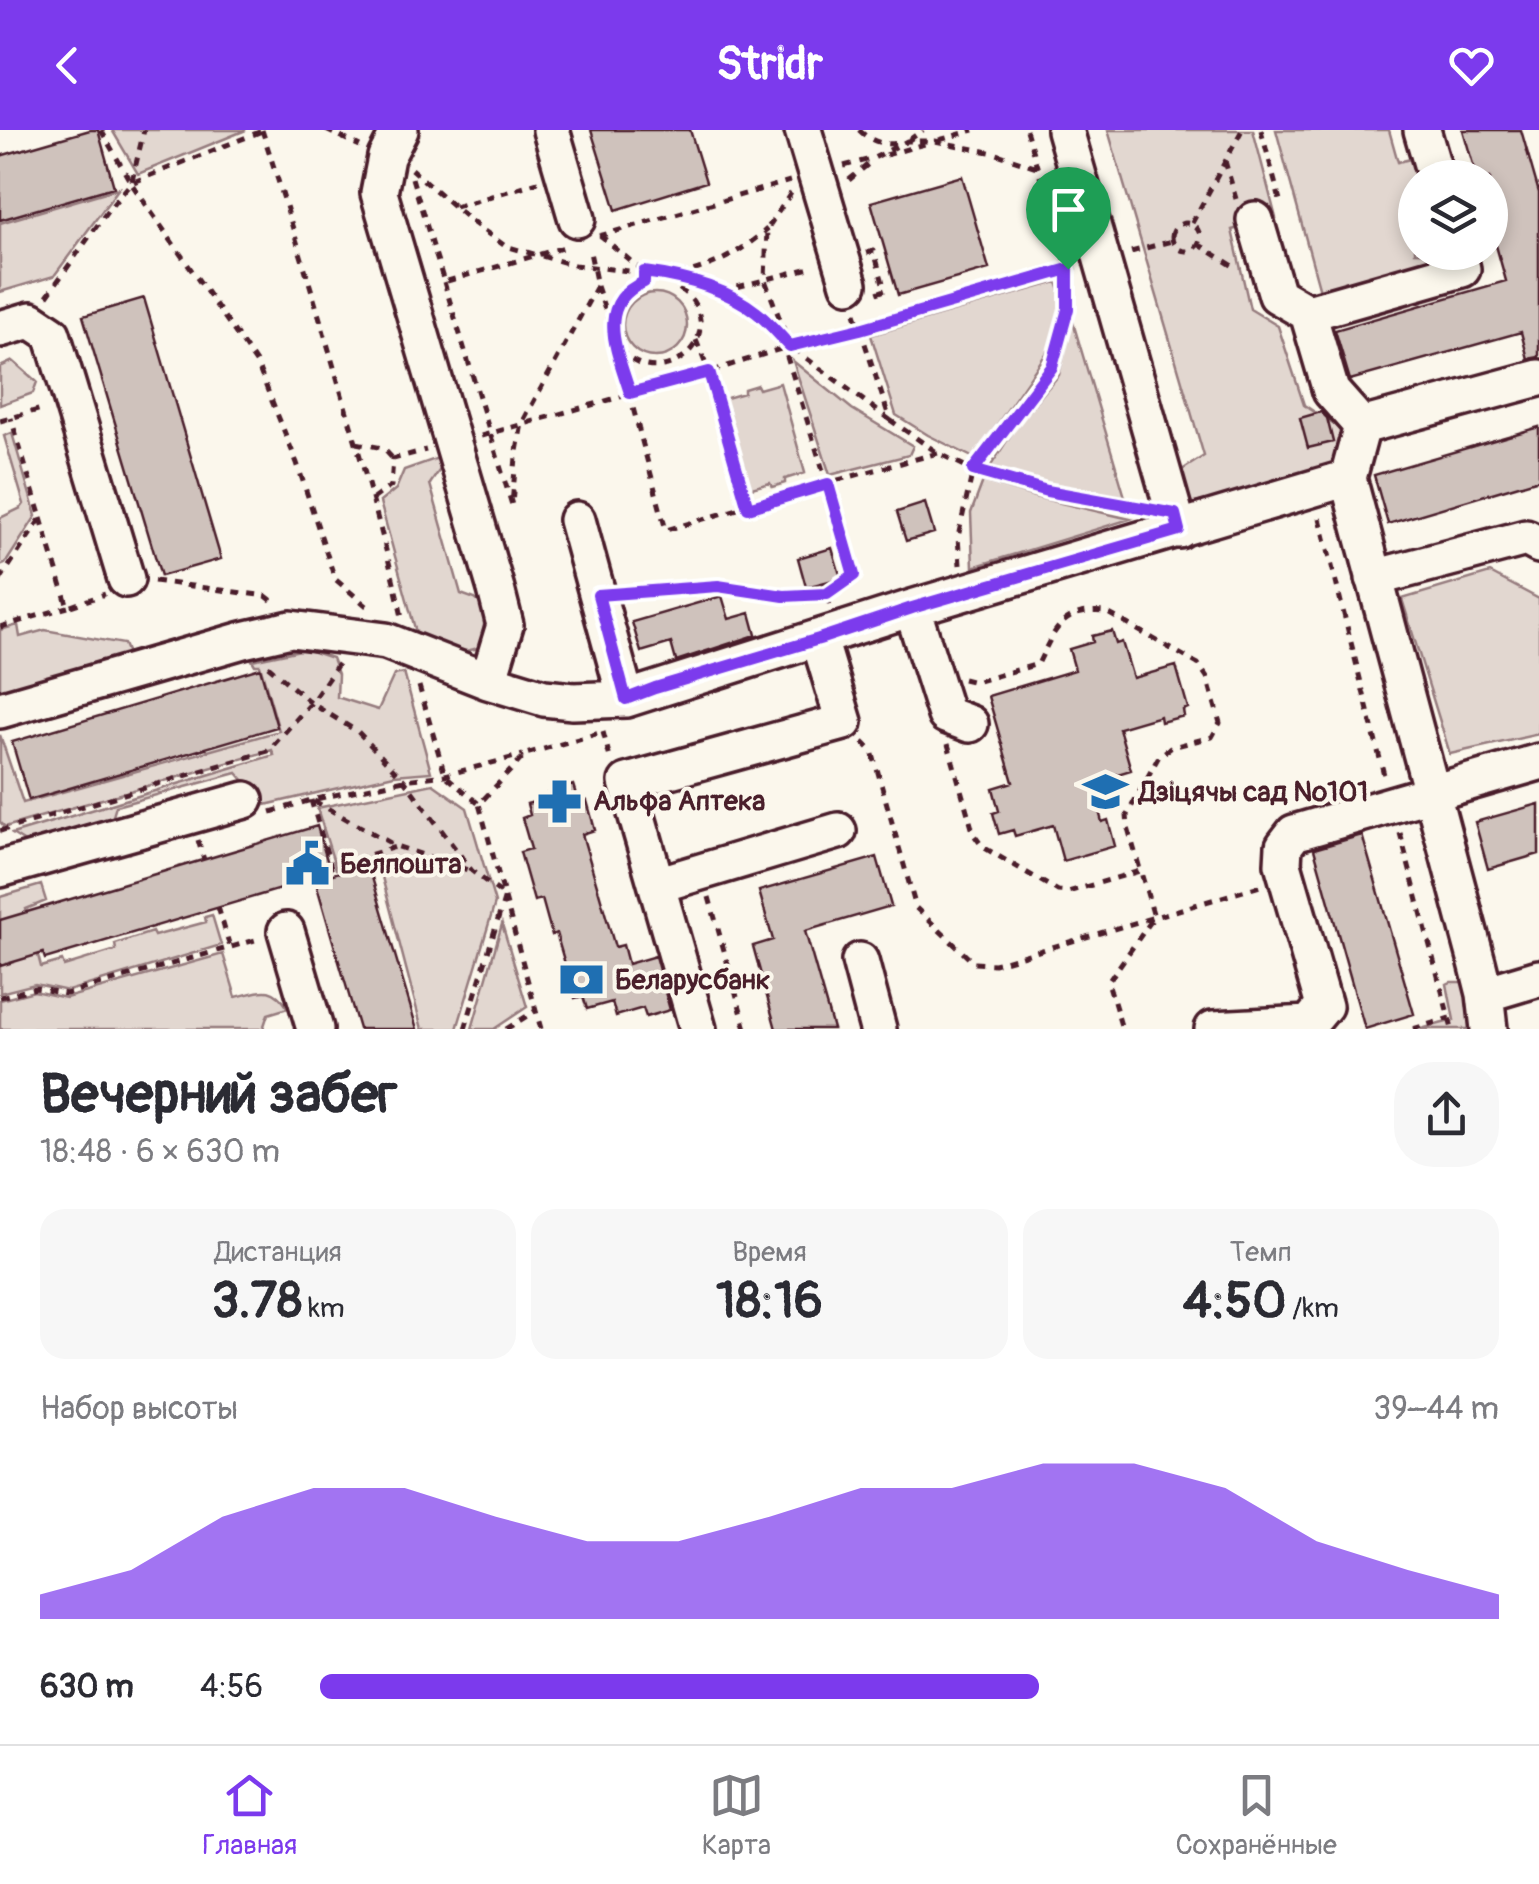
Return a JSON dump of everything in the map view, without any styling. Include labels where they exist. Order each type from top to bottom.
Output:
[{"type":"lane","points":[[551,130],[577,220]]},
{"type":"lane","points":[[802,130],[808,176],[850,292]]},
{"type":"lane","points":[[1065,130],[1177,522]]},
{"type":"lane","points":[[1422,130],[1431,160]]},
{"type":"lane","points":[[393,144],[379,193],[505,625],[488,681]]},
{"type":"lane","points":[[1248,218],[1277,295],[1308,313],[1331,391],[1362,426]]},
{"type":"lane","points":[[1308,313],[1458,270]]},
{"type":"lane","points":[[16,324],[52,334],[130,583]]},
{"type":"lane","points":[[1362,426],[1539,378]]},
{"type":"lane","points":[[1362,426],[1348,478],[1485,994],[1489,1029]]},
{"type":"lane","points":[[0,710],[243,640],[291,629],[367,625],[386,641],[488,681],[544,698],[626,699],[1177,522],[1348,478]]},
{"type":"lane","points":[[576,520],[626,699]]},
{"type":"lane","points":[[1374,578],[1526,538],[1539,545]]},
{"type":"lane","points":[[912,608],[958,720]]},
{"type":"lane","points":[[698,1029],[627,782],[844,722],[819,639]]},
{"type":"lane","points":[[1213,1029],[1309,1024],[1324,1006],[1282,864],[1284,846],[1294,834],[1539,762]]},
{"type":"lane","points":[[0,868],[246,800]]},
{"type":"lane","points":[[657,885],[838,831]]},
{"type":"lane","points":[[286,931],[315,1029]]},
{"type":"lane","points":[[860,962],[878,1029]]},
{"type":"lane","points":[[1485,994],[1539,978]]},
{"type":"path","points":[[1,830],[268,751],[310,703],[367,625],[334,579],[297,463],[257,364],[131,182],[101,130]]},
{"type":"path","points":[[16,324],[131,182],[144,130]]},
{"type":"path","points":[[131,182],[262,130],[390,558],[409,650],[445,775],[479,804]]},
{"type":"path","points":[[326,130],[393,144],[408,166],[505,246],[574,265],[675,276],[722,291],[756,312],[790,346],[890,420],[938,453],[973,470],[1177,522]]},
{"type":"path","points":[[859,130],[878,142],[934,141],[1037,166]]},
{"type":"path","points":[[876,157],[922,130]]},
{"type":"path","points":[[934,141],[942,130]]},
{"type":"path","points":[[675,276],[702,269],[742,250],[767,228],[808,176],[974,130]]},
{"type":"path","points":[[960,579],[958,538],[973,470],[1052,367],[1068,309],[1068,269],[1026,130]]},
{"type":"path","points":[[1192,224],[1242,130]]},
{"type":"path","points":[[1224,161],[1248,218]]},
{"type":"path","points":[[455,207],[564,175]]},
{"type":"path","points":[[577,220],[587,241],[596,286],[630,393],[666,530],[938,453]]},
{"type":"path","points":[[577,220],[644,272]]},
{"type":"path","points":[[1192,224],[1200,234],[1198,244],[1186,252],[1177,249],[1171,236],[1174,227],[1192,224]]},
{"type":"path","points":[[598,595],[718,586],[784,596],[827,594],[854,575],[786,354],[790,346],[765,280],[767,228]]},
{"type":"path","points":[[522,423],[1068,269]]},
{"type":"path","points":[[644,272],[644,282],[629,289],[619,300],[613,313],[613,334],[622,352],[632,360],[656,368],[669,366],[690,351],[700,326],[692,300],[676,286],[675,276]]},
{"type":"path","points":[[722,291],[765,280]]},
{"type":"path","points":[[444,282],[512,505],[522,423],[596,286]]},
{"type":"path","points":[[850,292],[890,420]]},
{"type":"path","points":[[696,340],[748,508]]},
{"type":"path","points":[[0,422],[70,400]]},
{"type":"path","points":[[10,418],[68,607]]},
{"type":"path","points":[[356,444],[383,448],[393,459]]},
{"type":"path","points":[[0,580],[41,518]]},
{"type":"path","points":[[0,627],[130,583],[266,596],[278,605]]},
{"type":"path","points":[[962,679],[975,682],[1038,664],[1064,619],[1095,611],[1106,612],[1198,664],[1220,722],[1212,736],[1172,747],[1159,756],[1128,815],[1128,828],[1154,918]]},
{"type":"path","points":[[263,662],[310,703],[358,732],[404,780],[472,871],[505,896],[465,1029]]},
{"type":"path","points":[[958,720],[949,750],[974,835],[984,848],[1058,892],[1140,871]]},
{"type":"path","points":[[858,727],[863,743],[872,751],[916,908],[974,964],[994,964],[1271,883]]},
{"type":"path","points":[[312,800],[445,775],[526,754]]},
{"type":"path","points":[[312,800],[396,846],[472,871]]},
{"type":"path","points":[[312,800],[332,867],[396,846]]},
{"type":"path","points":[[702,871],[746,1029]]},
{"type":"path","points":[[218,908],[230,947]]},
{"type":"path","points":[[1122,1029],[1108,982],[1154,918]]},
{"type":"path","points":[[0,997],[36,988],[66,994],[286,931]]},
{"type":"path","points":[[506,1029],[536,1010]]},
{"type":"path","points":[[1413,1029],[1450,1018],[1452,1029]]},
{"type":"shaded area","points":[[112,130],[246,130],[138,174]]},
{"type":"shaded area","points":[[1108,130],[1253,130],[1276,218],[1232,230],[1250,309],[1278,326],[1304,405],[1345,432],[1343,466],[1183,505],[1174,475],[1204,456]]},
{"type":"shaded area","points":[[1276,130],[1389,130],[1398,162],[1398,270],[1404,270],[1322,298]]},
{"type":"shaded area","points":[[119,188],[54,276],[0,292],[0,223]]},
{"type":"shaded area","points":[[1057,282],[1063,299],[1050,348],[974,458],[896,415],[871,335]]},
{"type":"shaded area","points":[[655,293],[678,302],[687,325],[678,348],[655,357],[632,348],[623,325],[632,302]]},
{"type":"shaded area","points":[[1072,319],[1125,497],[1115,499],[998,473],[990,467],[1020,420],[1059,375]]},
{"type":"shaded area","points":[[13,361],[37,382],[33,393],[0,405],[0,367]]},
{"type":"shaded area","points":[[793,361],[852,409],[913,446],[909,455],[830,475]]},
{"type":"shaded area","points":[[780,383],[805,473],[772,487],[770,483],[748,489],[723,399],[757,385],[759,389]]},
{"type":"shaded area","points":[[12,433],[36,516],[0,566],[0,518],[24,504],[4,436]]},
{"type":"shaded area","points":[[438,458],[441,468],[430,484],[461,594],[484,606],[480,647],[462,652],[447,650],[417,636],[380,502],[396,489],[404,470]]},
{"type":"shaded area","points":[[983,481],[1130,519],[973,567],[971,513]]},
{"type":"shaded area","points":[[1490,573],[1539,599],[1539,734],[1450,754],[1402,599]]},
{"type":"shaded area","points":[[18,625],[20,637],[45,630],[124,644],[130,659],[0,696],[0,630]]},
{"type":"shaded area","points":[[305,649],[332,658],[338,674],[337,697],[378,710],[394,675],[404,673],[431,772],[394,775],[265,805],[237,773],[116,806],[108,833],[41,852],[12,834],[274,755],[272,750],[5,827],[0,822],[0,735],[23,803],[279,731],[260,665],[252,660]]},
{"type":"shaded area","points":[[433,784],[467,808],[495,903],[457,1029],[422,1029],[377,858],[336,869],[317,808]]},
{"type":"shaded area","points":[[41,885],[46,901],[26,909],[41,967],[62,961],[64,966],[116,950],[115,944],[152,932],[154,936],[206,922],[205,917],[212,915],[221,945],[68,991],[35,984],[0,993],[0,897]]},
{"type":"shaded area","points":[[502,924],[527,1007],[494,1029],[472,1029]]},
{"type":"shaded area","points":[[223,954],[236,997],[271,992],[288,1008],[268,1014],[263,1029],[0,1029],[0,1000],[34,991],[66,998]]},
{"type":"shaded area","points":[[1465,982],[1476,1029],[1421,1029],[1454,1020],[1447,984]]},
{"type":"building","points":[[98,130],[114,187],[0,220],[0,156]]},
{"type":"building","points":[[591,130],[690,130],[706,182],[616,210]]},
{"type":"building","points":[[1463,130],[1521,130],[1539,193],[1539,357],[1528,359],[1521,332],[1350,380],[1335,330],[1506,281],[1503,270],[1508,270],[1508,160],[1472,160]]},
{"type":"building","points":[[962,176],[989,269],[898,295],[871,202]]},
{"type":"building","points":[[144,298],[221,559],[161,576],[83,316]]},
{"type":"building","points":[[1321,412],[1327,418],[1333,442],[1308,448],[1300,418]]},
{"type":"building","points":[[1539,427],[1539,479],[1388,524],[1374,475]]},
{"type":"building","points":[[925,503],[934,533],[906,541],[897,512]]},
{"type":"building","points":[[832,548],[841,578],[806,587],[798,558]]},
{"type":"building","points":[[722,596],[729,619],[750,613],[756,635],[676,661],[671,643],[641,652],[632,622]]},
{"type":"building","points":[[1112,631],[1116,644],[1122,642],[1133,678],[1176,666],[1188,708],[1183,710],[1184,716],[1161,722],[1160,716],[1119,728],[1131,770],[1091,782],[1102,822],[1108,820],[1115,846],[1063,861],[1053,825],[1015,836],[1013,830],[999,834],[993,813],[999,811],[993,788],[1013,782],[988,696],[1075,670],[1069,649],[1093,642],[1092,636]]},
{"type":"building","points":[[260,668],[277,727],[29,800],[12,742]]},
{"type":"building","points":[[573,785],[579,804],[587,801],[595,830],[582,834],[615,947],[623,945],[628,964],[655,956],[670,1010],[646,1017],[643,1008],[616,1016],[612,1002],[587,1009],[583,996],[575,998],[556,933],[552,935],[542,899],[534,901],[520,852],[531,849],[522,818],[530,815],[527,804]]},
{"type":"building","points":[[1539,804],[1539,854],[1488,869],[1475,822]]},
{"type":"building","points":[[317,826],[331,874],[45,959],[43,953],[0,966],[0,920]]},
{"type":"building","points":[[1362,835],[1414,1014],[1365,1029],[1314,849]]},
{"type":"building","points":[[877,857],[891,906],[805,931],[833,1029],[776,1029],[753,946],[773,940],[759,891]]},
{"type":"building","points":[[368,864],[417,1029],[359,1029],[315,879]]},
{"type":"place","name":"Дзіцячы сад №101","points":[[1106,792]]},
{"type":"place","name":"Альфа Аптека","points":[[560,801]]},
{"type":"place","name":"Белпошта","points":[[307,864]]},
{"type":"place","name":"Беларусбанк","points":[[582,980]]},
{"type":"route","points":[[1068,269],[1068,309],[1052,367],[973,470],[1047,491],[1175,514],[1179,530],[912,608],[626,699],[598,595],[718,586],[784,596],[827,594],[854,575],[828,484],[748,508],[709,372],[630,393],[613,334],[613,313],[629,289],[644,282],[644,272],[675,276],[722,291],[756,312],[790,346],[1068,269]]}]
